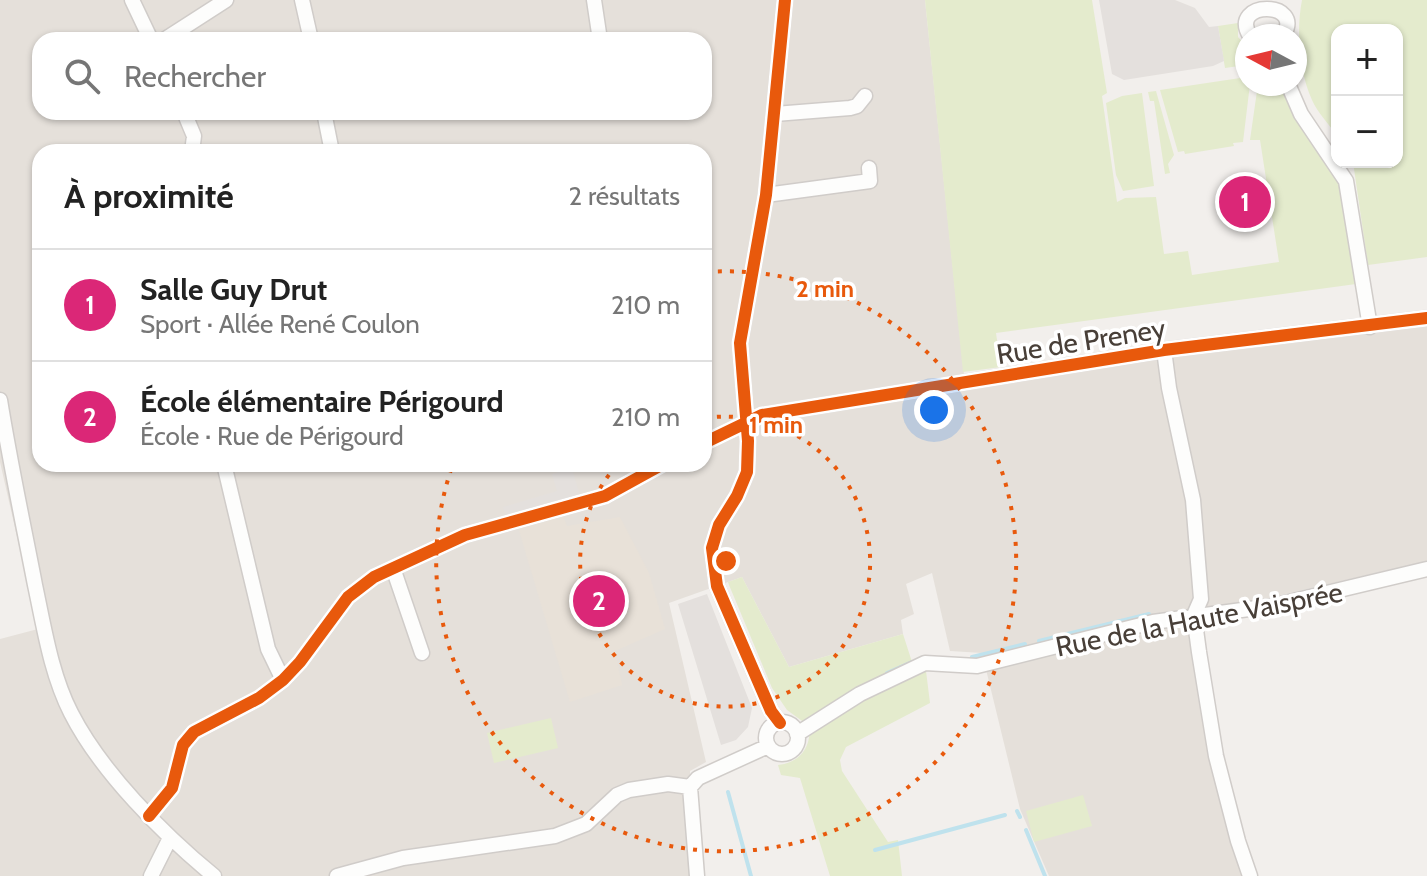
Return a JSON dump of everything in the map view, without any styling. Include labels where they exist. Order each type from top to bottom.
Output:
[{"type":"street","points":[[132,0],[147,32]]},
{"type":"street","points":[[176,32],[226,0]]},
{"type":"street","points":[[302,0],[309,32]]},
{"type":"street","points":[[594,0],[599,32]]},
{"type":"street","points":[[780,723],[768,731],[768,746],[775,753],[786,754],[797,744],[797,734],[792,726],[780,723],[771,711],[720,593],[712,562],[714,538],[719,525],[747,472],[748,441],[740,343],[766,195],[785,0]]},
{"type":"street","points":[[1247,24],[1248,13],[1259,4],[1274,2],[1284,11],[1288,24]]},
{"type":"street","points":[[775,114],[850,108],[857,106],[865,96]]},
{"type":"street","points":[[1292,96],[1346,181],[1370,327]]},
{"type":"street","points":[[187,120],[194,136],[193,144]]},
{"type":"street","points":[[326,120],[330,144]]},
{"type":"street","points":[[766,195],[870,181],[869,168]]},
{"type":"street","name":"Rue de Preney","points":[[712,439],[762,415],[1164,350],[1427,318]]},
{"type":"street","points":[[1164,350],[1193,500],[1201,599],[1194,615],[1216,756],[1250,876]]},
{"type":"street","points":[[0,400],[43,623],[57,679],[69,710],[84,737],[169,840],[214,876]]},
{"type":"street","points":[[226,472],[268,649],[283,680]]},
{"type":"street","points":[[149,816],[172,788],[183,745],[194,732],[259,698],[283,680],[348,597],[374,577],[465,535],[605,496],[648,472]]},
{"type":"street","points":[[393,568],[422,653]]},
{"type":"street","name":"Rue de la Haute Vaisprée","points":[[797,734],[872,688],[925,663],[977,666],[1153,622],[1272,606],[1427,569]]},
{"type":"street","points":[[697,876],[690,787],[698,778],[768,746]]},
{"type":"street","points":[[337,876],[403,858],[555,836],[586,824],[617,795],[629,790],[653,785],[690,787]]},
{"type":"street","points":[[151,876],[169,840]]},
{"type":"shaded area","points":[[0,0],[925,0],[965,384],[1427,318],[1427,561],[1194,615],[1216,756],[1250,876],[1049,876],[1020,809],[982,653],[950,651],[932,573],[906,584],[914,614],[901,620],[903,634],[789,667],[742,577],[669,603],[706,762],[690,771],[697,876],[0,876],[0,639],[38,629],[0,462]]},
{"type":"shaded area","points":[[1099,0],[1175,0],[1195,8],[1209,27],[1218,26],[1224,61],[1213,66],[1124,80],[1112,74]]},
{"type":"shaded area","points":[[573,472],[580,496],[506,517],[503,507],[557,491],[552,474]]},
{"type":"shaded area","points":[[563,516],[567,526],[620,517],[649,573],[665,629],[615,651],[622,685],[570,702],[518,527]]},
{"type":"shaded area","points":[[707,594],[752,708],[748,727],[736,740],[721,745],[678,604]]},
{"type":"green space","points":[[925,0],[1092,0],[1107,93],[1102,96],[1117,202],[1125,198],[1156,197],[1164,254],[1188,251],[1192,275],[1279,262],[1260,140],[1250,140],[1256,96],[1289,96],[1331,163],[1331,168],[1338,174],[1347,212],[1356,284],[996,333],[1001,367],[963,372]]},
{"type":"green space","points":[[1302,0],[1427,0],[1427,257],[1368,265],[1354,168],[1403,168],[1403,24],[1331,24],[1331,128],[1314,104],[1307,86],[1307,24],[1300,24]]},
{"type":"green space","points":[[1238,23],[1235,24],[1235,67],[1225,68],[1218,26]]},
{"type":"green space","points":[[1235,79],[1235,96],[1249,96],[1243,142],[1185,154],[1184,151],[1178,152],[1160,90]]},
{"type":"green space","points":[[1156,91],[1174,155],[1168,164],[1170,173],[1165,174],[1154,101],[1150,101],[1148,92]]},
{"type":"green space","points":[[1142,93],[1154,186],[1123,191],[1116,175],[1106,103],[1122,96]]},
{"type":"green space","points":[[742,577],[789,667],[903,634],[912,662],[925,663],[930,703],[846,747],[840,760],[842,771],[888,842],[898,840],[902,876],[830,876],[800,778],[781,775],[778,765],[792,761],[802,753],[808,741],[809,726],[787,710],[772,688],[728,582]]},
{"type":"green space","points":[[551,718],[558,748],[494,763],[487,733]]},
{"type":"green space","points":[[1083,795],[1092,826],[1034,842],[1026,811]]},
{"type":"waterway","points":[[1039,641],[1149,614]]},
{"type":"waterway","points":[[972,657],[1025,644]]},
{"type":"waterway","points":[[887,673],[912,662]]},
{"type":"waterway","points":[[728,792],[751,876]]},
{"type":"waterway","points":[[1017,811],[1020,817]]},
{"type":"waterway","points":[[875,850],[1005,815]]},
{"type":"waterway","points":[[1026,830],[1045,876]]},
{"type":"cycle path","points":[[780,723],[771,711],[717,586],[712,548],[719,525],[747,472],[748,441],[740,343],[766,195],[785,0]]},
{"type":"cycle path","points":[[712,439],[762,415],[1164,350],[1427,318]]},
{"type":"cycle path","points":[[149,816],[172,788],[183,745],[194,732],[259,698],[283,680],[348,597],[374,577],[465,535],[605,496],[648,472]]},
{"type":"place","name":"Salle Guy Drut","points":[[1245,202]]},
{"type":"place","name":"École élémentaire Périgourd","points":[[599,601]]}]
